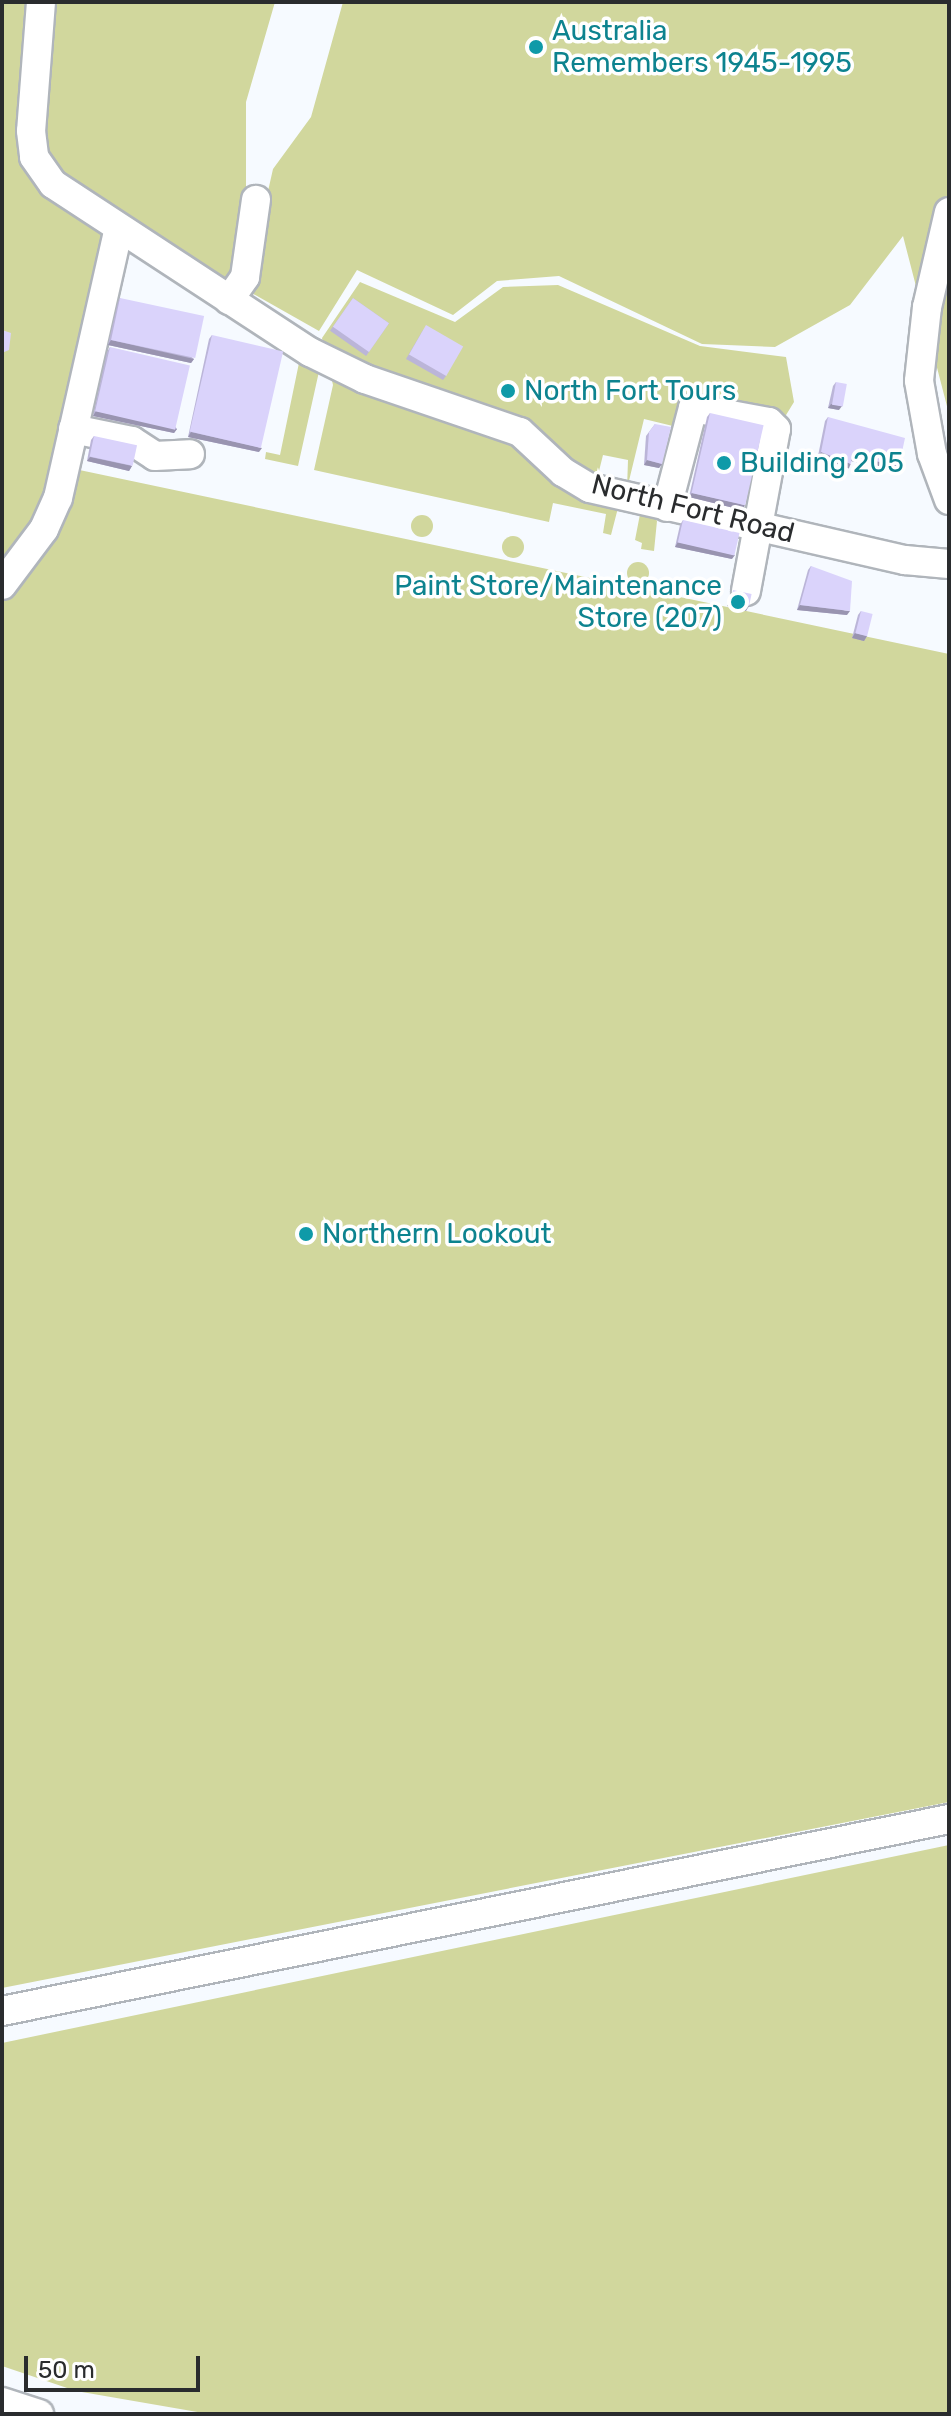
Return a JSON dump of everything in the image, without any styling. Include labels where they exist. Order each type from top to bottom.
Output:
[{"type":"street","name":"North Fort Road","points":[[41,2],[31,131],[34,157],[53,184],[118,231],[229,300],[353,374],[520,432],[563,472],[590,488],[905,560],[949,564]]},
{"type":"street","points":[[229,300],[245,277],[256,200]]},
{"type":"street","points":[[949,212],[927,307],[919,381],[932,454],[949,500]]},
{"type":"street","points":[[2,585],[44,529],[58,498],[118,231]]},
{"type":"street","points":[[667,507],[688,414],[701,406],[769,422],[776,429],[746,591]]},
{"type":"street","points":[[73,429],[132,441],[155,456],[190,454]]},
{"type":"street","points":[[2,2011],[949,1819]]},
{"type":"street","points":[[2,2402],[39,2414]]},
{"type":"green space","points":[[2,2],[275,2],[246,102],[246,199],[266,200],[273,169],[311,117],[343,2],[949,2],[949,414],[903,236],[850,305],[775,347],[702,344],[559,276],[497,281],[453,315],[357,270],[319,331],[110,213],[51,464],[949,654],[949,1802],[2,1988]]},
{"type":"green space","points":[[360,282],[455,322],[503,287],[558,285],[700,346],[786,357],[794,402],[783,420],[700,399],[677,427],[644,419],[627,489],[628,460],[603,455],[597,479],[619,504],[611,535],[603,533],[606,514],[553,503],[549,522],[314,470],[333,385],[322,338]]},
{"type":"green space","points":[[290,345],[320,367],[298,466],[265,459],[266,452],[280,455],[300,358],[287,356]]},
{"type":"green space","points":[[641,509],[650,510],[657,521],[654,551],[641,549],[642,543],[635,540]]},
{"type":"green space","points":[[422,515],[430,518],[433,526],[430,534],[422,537],[414,534],[411,526],[414,518]]},
{"type":"green space","points":[[509,536],[517,536],[524,547],[517,558],[509,558],[502,551],[502,543]]},
{"type":"green space","points":[[634,562],[642,562],[649,573],[642,584],[634,584],[627,577],[627,569]]},
{"type":"green space","points":[[949,1845],[949,2414],[209,2414],[76,2391],[2,2366],[2,2043]]},
{"type":"building","points":[[120,298],[204,316],[195,358],[111,340]]},
{"type":"building","points":[[353,298],[389,323],[369,352],[333,327]]},
{"type":"building","points":[[426,325],[463,346],[446,376],[409,354]]},
{"type":"building","points":[[2,330],[11,333],[9,350],[2,353]]},
{"type":"building","points":[[212,335],[283,351],[261,448],[190,431]]},
{"type":"building","points":[[110,347],[190,365],[175,430],[95,411]]},
{"type":"building","points":[[836,382],[847,384],[843,407],[832,405]]},
{"type":"building","name":"Building 205","points":[[710,413],[764,425],[745,505],[692,493]]},
{"type":"building","points":[[828,417],[905,438],[899,466],[852,456],[851,464],[821,452]]},
{"type":"building","points":[[655,424],[671,427],[662,464],[647,460],[649,432]]},
{"type":"building","points":[[94,436],[137,445],[133,466],[90,457]]},
{"type":"building","points":[[683,520],[740,533],[734,555],[678,542]]},
{"type":"building","points":[[811,566],[852,581],[850,611],[800,605]]},
{"type":"building","points":[[733,590],[752,594],[749,606],[731,602]]},
{"type":"building","points":[[861,611],[873,614],[867,636],[855,633]]},
{"type":"place","name":"Australia Remembers 1945-1995","points":[[536,47]]},
{"type":"place","name":"North Fort Tours","points":[[508,391]]},
{"type":"place","name":"Building 205","points":[[724,463]]},
{"type":"place","name":"Paint Store/Maintenance Store (207)","points":[[738,602]]},
{"type":"place","name":"Northern Lookout","points":[[306,1234]]}]
